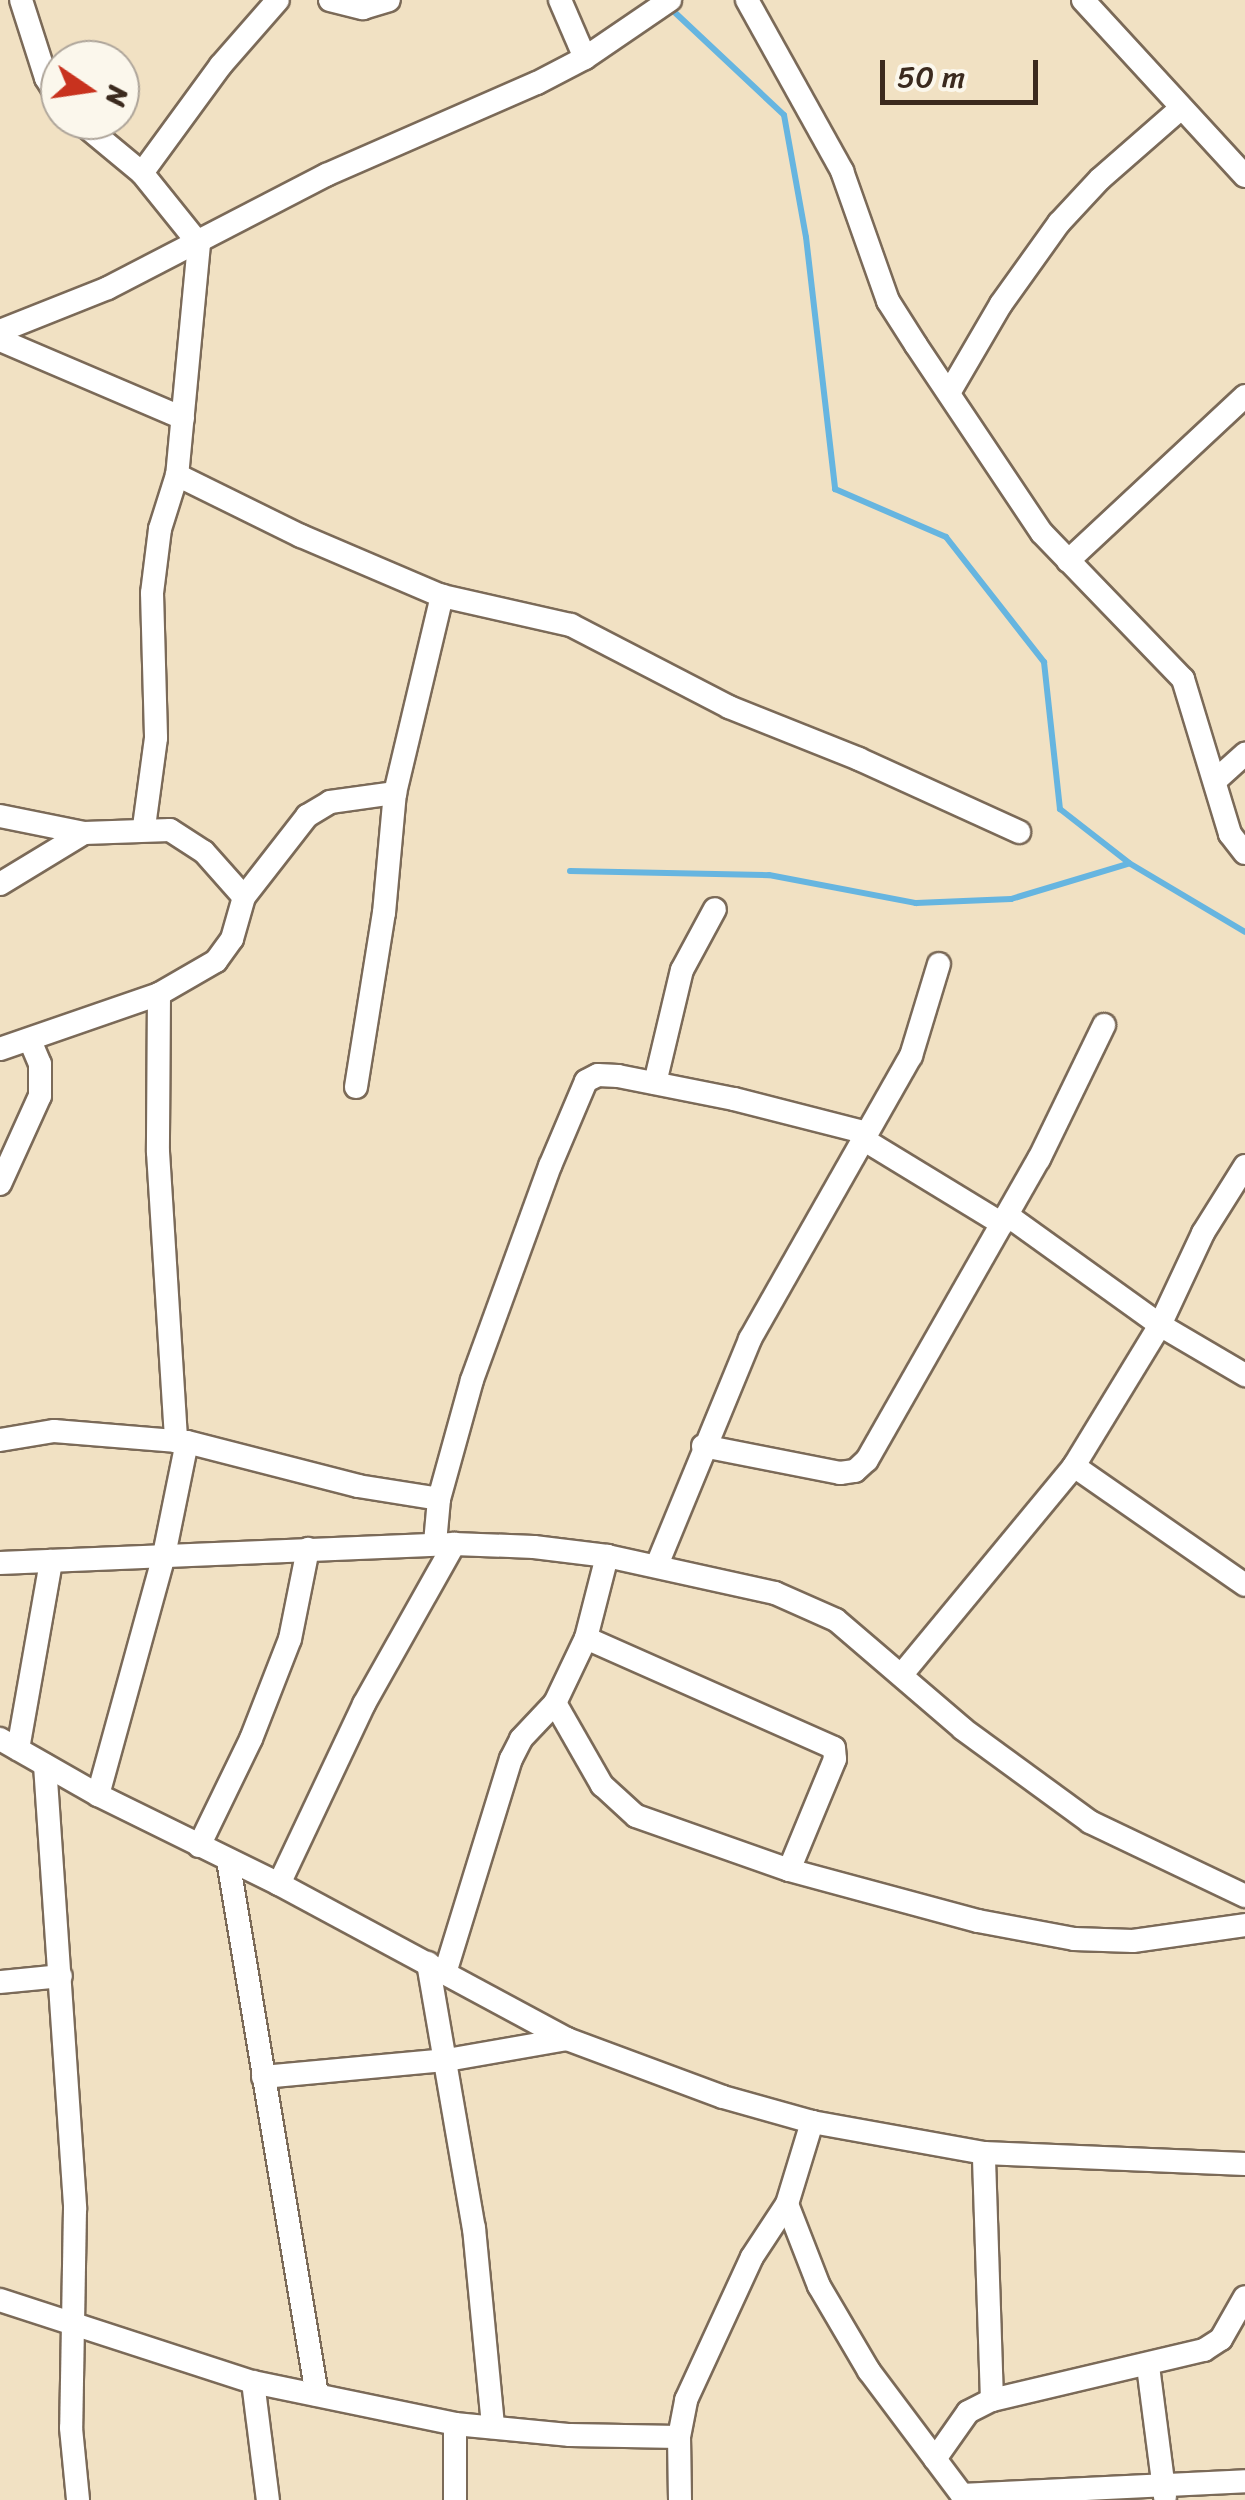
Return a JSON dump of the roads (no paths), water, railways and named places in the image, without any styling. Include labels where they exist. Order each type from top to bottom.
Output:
[{"type":"street","points":[[21,0],[40,59]]},
{"type":"street","points":[[142,173],[221,65],[278,0]]},
{"type":"street","points":[[330,0],[364,8],[389,0]]},
{"type":"street","points":[[560,0],[585,58]]},
{"type":"street","points":[[0,331],[108,288],[200,244],[326,175],[486,108],[585,58],[670,0]]},
{"type":"street","points":[[748,0],[842,171],[888,301],[1042,533],[1174,664],[1192,702],[1230,834],[1245,852]]},
{"type":"street","points":[[1084,0],[1245,176]]},
{"type":"street","points":[[949,394],[1001,304],[1059,223],[1100,179],[1180,109]]},
{"type":"street","points":[[102,140],[142,173],[200,244],[177,475],[160,530],[152,593],[156,738],[144,828]]},
{"type":"street","points":[[0,340],[182,418]]},
{"type":"street","points":[[1068,562],[1245,396]]},
{"type":"street","points":[[177,475],[301,536],[442,596],[571,624],[729,707],[860,758],[1019,832]]},
{"type":"street","points":[[356,1087],[384,913],[394,792],[442,596]]},
{"type":"street","points":[[1217,780],[1245,754]]},
{"type":"street","points":[[0,1050],[160,994],[226,951],[244,898],[307,816],[330,802],[394,792]]},
{"type":"street","points":[[0,816],[84,833],[170,830],[204,852],[244,898]]},
{"type":"street","points":[[0,884],[84,833]]},
{"type":"street","points":[[655,1084],[682,970],[716,909]]},
{"type":"street","points":[[656,1566],[702,1446],[750,1339],[911,1056],[939,964]]},
{"type":"street","points":[[98,1795],[164,1555],[182,1442],[158,1152],[160,994]]},
{"type":"street","points":[[702,1446],[840,1473],[855,1471],[867,1460],[1005,1219],[1104,1025]]},
{"type":"street","points":[[0,1184],[40,1096],[40,1064],[30,1040]]},
{"type":"street","points":[[279,1884],[444,1543],[440,1499],[472,1380],[574,1102],[586,1081],[598,1075],[655,1084],[865,1136],[1005,1219],[1160,1325],[1245,1376]]},
{"type":"street","points":[[903,1673],[1074,1466],[1160,1325],[1203,1233],[1245,1166]]},
{"type":"street","points":[[0,1440],[54,1431],[182,1442],[358,1486],[440,1499]]},
{"type":"street","points":[[1074,1466],[1245,1585]]},
{"type":"street","points":[[0,1564],[444,1543],[607,1556],[775,1593],[836,1620],[903,1673],[963,1728],[1090,1822],[1245,1896]]},
{"type":"street","points":[[199,1846],[251,1738],[290,1639],[308,1549]]},
{"type":"street","points":[[492,2427],[474,2228],[447,2060],[437,1968],[511,1760],[521,1738],[555,1703],[586,1638],[607,1556]]},
{"type":"street","points":[[51,1561],[9,1744],[98,1795],[279,1884],[567,2039],[724,2097],[812,2122],[984,2153],[1245,2164]]},
{"type":"street","points":[[586,1638],[834,1748],[836,1760],[790,1870]]},
{"type":"street","points":[[555,1703],[602,1785],[636,1816],[790,1870],[978,1922],[1074,1940],[1133,1940],[1245,1925]]},
{"type":"street","points":[[44,1765],[62,1976],[75,2209],[71,2428],[78,2500]]},
{"type":"street","points":[[228,1860],[317,2395]]},
{"type":"street","points":[[0,1982],[62,1976]]},
{"type":"street","points":[[262,2077],[447,2060],[567,2039]]},
{"type":"street","points":[[680,2500],[680,2437],[686,2400],[752,2257],[787,2204],[812,2122]]},
{"type":"street","points":[[984,2153],[992,2400]]},
{"type":"street","points":[[787,2204],[819,2286],[859,2354],[964,2498],[1166,2492],[1245,2481]]},
{"type":"street","points":[[935,2459],[968,2412],[992,2400],[1204,2350],[1221,2339],[1245,2297]]},
{"type":"street","points":[[0,2300],[254,2382],[455,2424],[570,2435],[680,2437]]},
{"type":"street","points":[[1148,2366],[1166,2492]]},
{"type":"street","points":[[254,2382],[268,2500]]},
{"type":"street","points":[[455,2424],[455,2500]]},
{"type":"waterway","points":[[668,6],[784,115],[806,237],[835,489],[946,537],[1044,662],[1060,809],[1129,863],[1245,932]]},
{"type":"waterway","points":[[570,871],[769,875],[916,903],[1011,899],[1128,864]]}]
